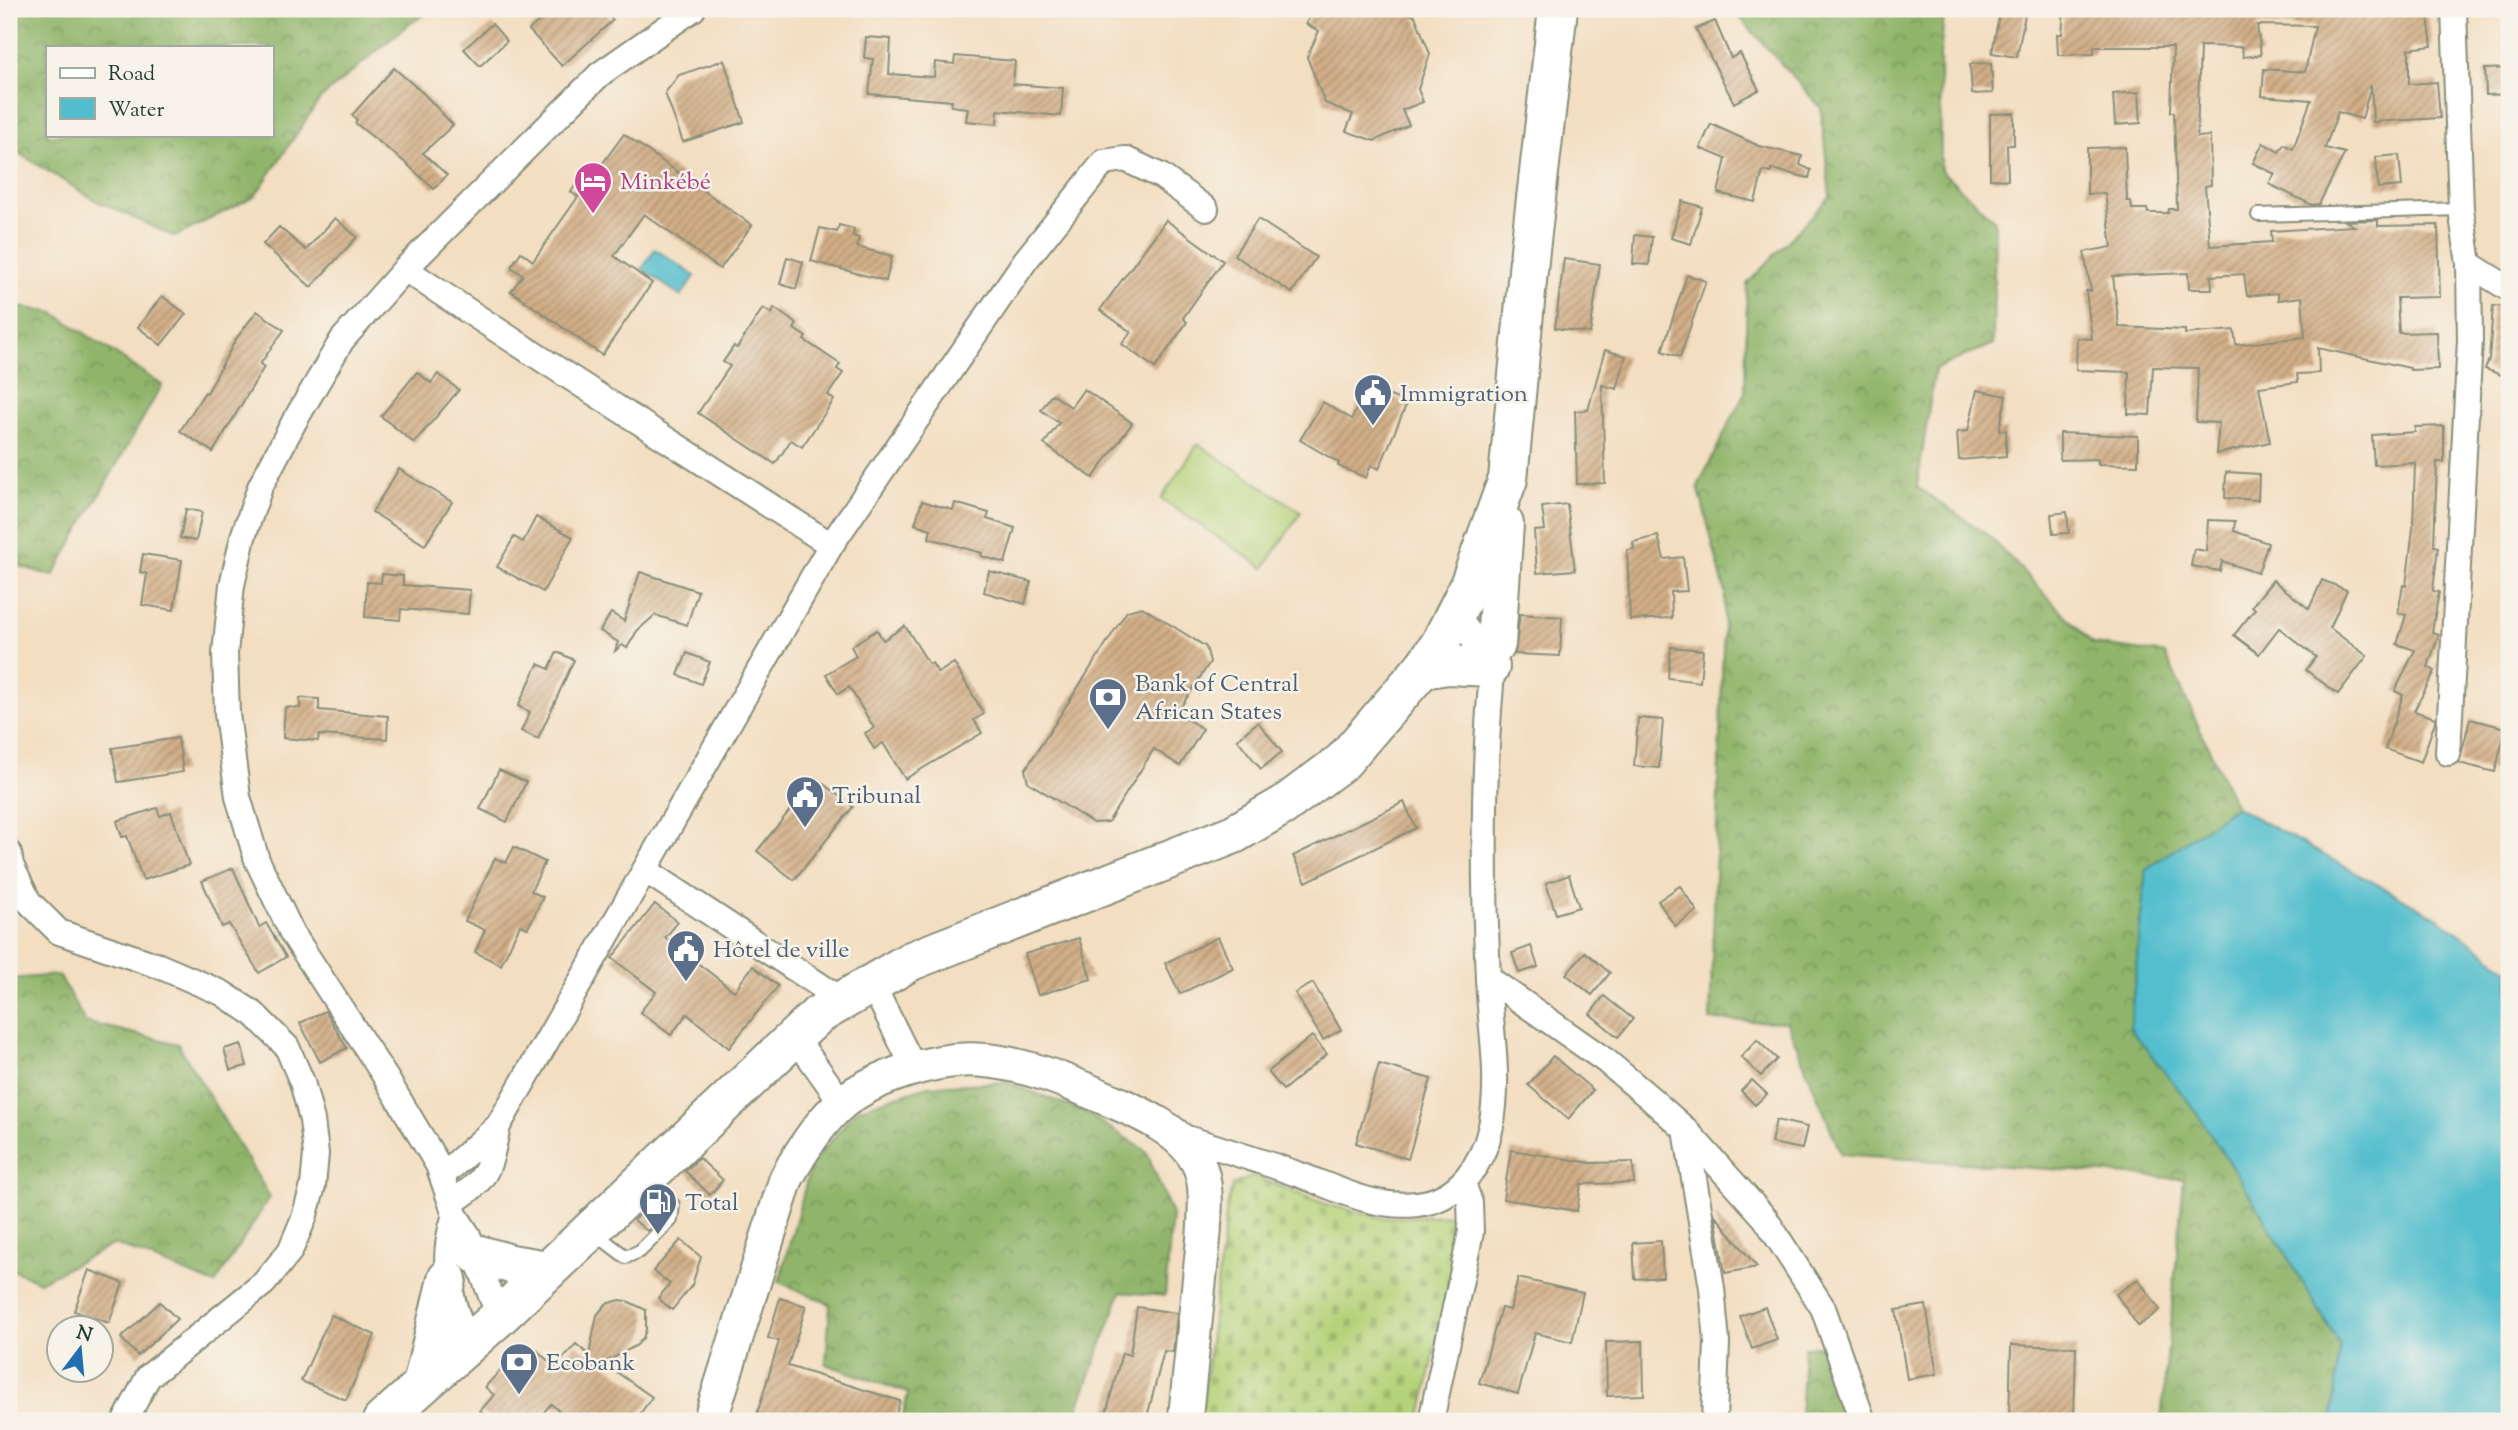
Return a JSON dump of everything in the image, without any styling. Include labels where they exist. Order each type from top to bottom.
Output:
[{"type":"highway","points":[[1422,669],[1493,660],[1530,250],[1558,9]]},
{"type":"highway","points":[[382,1421],[499,1317],[818,1015],[911,961],[1234,834],[1284,805],[1343,761],[1422,669],[1462,601],[1508,478]]},
{"type":"highway","points":[[476,1254],[511,1264],[548,1270]]},
{"type":"highway","points":[[422,1385],[447,1279]]},
{"type":"street","points":[[499,1317],[476,1254],[453,1208],[443,1175],[386,1078],[292,933],[257,860],[238,797],[226,702],[225,653],[232,585],[243,537],[260,487],[293,422],[342,340],[405,269],[600,74],[694,9]]},
{"type":"street","points":[[2448,753],[2470,340],[2469,264],[2461,209],[2454,9]]},
{"type":"street","points":[[467,1344],[447,1279],[448,1241],[453,1208],[481,1180],[488,1168],[498,1126],[831,545],[1025,261],[1104,162],[1125,159],[1161,176],[1206,209]]},
{"type":"street","points":[[2469,264],[2509,289]]},
{"type":"street","points":[[405,269],[517,345],[831,545]]},
{"type":"street","points":[[1170,1132],[1300,1175],[1354,1197],[1394,1205],[1418,1204],[1442,1198],[1464,1183],[1479,1161],[1491,1125],[1495,1077],[1488,978],[1485,812],[1493,660],[1484,610],[1462,601]]},
{"type":"street","points":[[9,853],[11,865],[29,902],[59,932],[159,966],[222,993],[254,1014],[286,1047],[302,1082],[312,1119],[316,1154],[313,1186],[304,1218],[290,1251],[264,1283],[148,1377],[125,1421]]},
{"type":"street","points":[[645,870],[857,992],[914,1068]]},
{"type":"street","points":[[1488,978],[1606,1061],[1686,1130],[1765,1218],[1824,1308],[1863,1421]]},
{"type":"street","points":[[795,1037],[842,1103]]},
{"type":"street","points":[[710,1421],[786,1180],[806,1144],[842,1103],[871,1086],[914,1068],[940,1062],[977,1060],[1022,1067],[1137,1112],[1170,1132],[1187,1147],[1199,1165],[1205,1204],[1204,1234],[1185,1421]]},
{"type":"street","points":[[443,1175],[498,1126]]},
{"type":"street","points":[[1686,1130],[1712,1288],[1717,1342],[1714,1421]]},
{"type":"street","points":[[1431,1421],[1471,1232],[1470,1203],[1464,1183]]},
{"type":"lane","points":[[2258,215],[2461,209]]},
{"type":"green space","points":[[9,9],[433,9],[405,27],[320,99],[255,196],[175,237],[95,200],[9,147],[9,73],[14,47],[9,43]]},
{"type":"green space","points":[[1732,9],[1945,9],[1940,55],[1941,170],[1995,221],[1993,344],[1935,369],[1917,487],[1988,535],[2093,644],[2165,654],[2236,807],[2146,869],[2130,1028],[2195,1110],[2260,1211],[2340,1345],[2334,1421],[2161,1421],[2184,1179],[1841,1154],[1787,1022],[1710,1020],[1725,592],[1698,486],[1745,392],[1747,284],[1830,197],[1821,108]]},
{"type":"green space","points":[[9,305],[54,313],[162,385],[53,576],[9,563]]},
{"type":"green space","points":[[1198,444],[1301,512],[1264,568],[1161,499]]},
{"type":"green space","points":[[59,975],[85,1022],[178,1044],[270,1197],[215,1284],[115,1244],[39,1282],[9,1268],[9,979]]},
{"type":"green space","points":[[1006,1082],[1083,1111],[1146,1151],[1172,1215],[1165,1296],[1121,1292],[1073,1421],[902,1421],[908,1393],[826,1364],[830,1304],[779,1282],[811,1165],[857,1109],[928,1086]]},
{"type":"green space","points":[[1253,1176],[1328,1205],[1384,1218],[1452,1215],[1457,1247],[1420,1421],[1200,1421],[1227,1207],[1233,1185]]},
{"type":"green space","points":[[1824,1346],[1849,1421],[1800,1421],[1804,1347]]},
{"type":"water","points":[[655,249],[695,276],[681,296],[642,269]]},
{"type":"water","points":[[2236,807],[2437,917],[2509,970],[2509,1421],[2332,1421],[2340,1345],[2260,1211],[2195,1110],[2130,1028],[2146,869]]},
{"type":"building","points":[[552,9],[602,9],[613,20],[562,66],[529,30]]},
{"type":"building","points":[[1313,9],[1396,9],[1415,16],[1430,54],[1418,89],[1423,102],[1402,110],[1409,125],[1374,141],[1346,131],[1353,114],[1325,103],[1307,57],[1319,31],[1306,24]]},
{"type":"building","points":[[2000,9],[2026,9],[2017,57],[1992,53]]},
{"type":"building","points":[[2064,9],[2427,9],[2432,46],[2409,49],[2409,84],[2437,82],[2440,118],[2373,122],[2371,85],[2362,119],[2338,112],[2325,148],[2345,153],[2319,204],[2312,205],[2269,184],[2275,174],[2253,163],[2263,143],[2279,152],[2284,144],[2293,149],[2311,100],[2262,96],[2264,69],[2305,72],[2315,26],[2257,25],[2261,55],[2243,57],[2242,47],[2200,46],[2197,137],[2210,136],[2211,185],[2205,186],[2210,246],[2272,242],[2271,231],[2354,226],[2345,221],[2378,220],[2378,226],[2438,225],[2440,297],[2397,298],[2399,333],[2437,332],[2438,369],[2410,370],[2318,348],[2319,373],[2297,374],[2298,382],[2259,387],[2270,442],[2216,454],[2219,423],[2196,422],[2198,368],[2153,367],[2150,415],[2128,414],[2129,372],[2076,370],[2077,338],[2092,339],[2086,291],[2091,291],[2084,252],[2112,247],[2105,193],[2087,194],[2087,148],[2125,147],[2127,201],[2131,201],[2132,209],[2147,209],[2148,213],[2168,213],[2169,209],[2177,209],[2174,112],[2171,112],[2173,47],[2094,47],[2094,54],[2058,55],[2057,34],[2062,34]],"holes":[[[2188,273],[2189,289],[2212,289],[2211,276],[2244,274],[2247,296],[2278,293],[2278,300],[2302,297],[2305,337],[2236,345],[2234,330],[2185,334],[2185,330],[2119,327],[2113,276]]]},
{"type":"building","points":[[1715,21],[1731,58],[1740,53],[1759,90],[1734,103],[1696,29]]},
{"type":"building","points":[[492,24],[507,41],[480,66],[464,49]]},
{"type":"building","points":[[866,37],[891,39],[889,74],[934,77],[935,62],[954,64],[955,56],[1015,61],[1013,84],[1063,88],[1061,116],[998,110],[997,124],[966,121],[968,108],[951,106],[952,101],[869,94],[873,59],[864,58]]},
{"type":"building","points":[[724,60],[744,122],[683,142],[665,93],[679,75]]},
{"type":"building","points":[[1991,63],[1993,93],[1972,94],[1970,64]]},
{"type":"building","points":[[394,68],[424,94],[453,125],[423,153],[447,175],[434,189],[355,123],[357,120],[352,115]]},
{"type":"building","points":[[2509,68],[2509,94],[2486,95],[2485,69]]},
{"type":"building","points":[[2139,92],[2141,123],[2115,125],[2113,94]]},
{"type":"building","points":[[2014,113],[2014,145],[2007,145],[2008,180],[1990,179],[1990,114]]},
{"type":"building","points":[[1711,124],[1759,146],[1802,156],[1800,165],[1811,170],[1809,178],[1771,169],[1771,173],[1763,171],[1755,202],[1718,193],[1726,159],[1700,148]]},
{"type":"building","points":[[624,134],[752,225],[720,269],[644,214],[614,256],[652,283],[602,355],[511,291],[523,275],[511,267],[521,252],[533,261],[578,197],[571,192],[581,177],[589,182]]},
{"type":"building","points":[[2399,155],[2402,186],[2378,188],[2376,157]]},
{"type":"building","points":[[1682,201],[1702,207],[1691,244],[1671,238]]},
{"type":"building","points":[[335,218],[357,237],[311,287],[263,244],[279,227],[306,250]]},
{"type":"building","points":[[1258,219],[1316,257],[1292,293],[1234,255]]},
{"type":"building","points":[[1166,220],[1223,261],[1183,318],[1187,322],[1155,368],[1122,344],[1131,332],[1100,310]]},
{"type":"building","points":[[839,225],[854,229],[853,236],[859,238],[857,247],[892,256],[886,281],[811,261],[820,228],[837,232]]},
{"type":"building","points":[[1635,235],[1652,237],[1649,265],[1633,264]]},
{"type":"building","points":[[787,257],[803,262],[796,289],[780,284]]},
{"type":"building","points":[[1564,259],[1600,264],[1590,333],[1555,328]]},
{"type":"building","points":[[1687,275],[1706,281],[1680,357],[1662,351]]},
{"type":"building","points":[[162,296],[186,314],[161,345],[138,327]]},
{"type":"building","points":[[2493,306],[2509,307],[2509,378],[2485,369],[2489,359]]},
{"type":"building","points":[[763,308],[772,314],[774,308],[797,324],[794,329],[806,337],[804,340],[840,364],[837,369],[843,373],[828,395],[834,400],[802,447],[791,440],[775,464],[698,413],[730,366],[723,362],[734,346],[737,348]]},
{"type":"building","points":[[257,311],[284,330],[260,364],[264,367],[213,452],[180,431],[205,392],[207,393],[236,339]]},
{"type":"building","points":[[1605,350],[1626,356],[1617,389],[1602,385],[1605,483],[1577,484],[1575,411],[1588,410]]},
{"type":"building","points":[[417,372],[431,383],[438,374],[459,390],[414,443],[381,416]]},
{"type":"building","name":"Immigration","points":[[1366,386],[1407,403],[1379,469],[1371,465],[1366,478],[1338,466],[1339,463],[1300,440],[1323,402],[1352,419]]},
{"type":"building","points":[[1084,389],[1132,423],[1093,478],[1044,444],[1059,423],[1041,410],[1052,394],[1071,407]]},
{"type":"building","points":[[1977,390],[2006,396],[1999,431],[2006,430],[2006,456],[1959,460],[1957,432],[1968,431]]},
{"type":"building","points":[[2444,426],[2444,462],[2437,462],[2434,546],[2438,547],[2433,591],[2439,592],[2432,632],[2439,634],[2428,667],[2435,671],[2414,711],[2435,718],[2435,722],[2421,762],[2385,749],[2403,695],[2395,691],[2415,650],[2397,644],[2406,615],[2398,613],[2403,585],[2406,586],[2413,528],[2415,463],[2374,465],[2372,435],[2415,432],[2415,427]]},
{"type":"building","points":[[2060,433],[2138,436],[2138,465],[2098,464],[2098,459],[2060,460]]},
{"type":"building","points":[[399,469],[452,502],[425,545],[372,512]]},
{"type":"building","points":[[2226,472],[2259,474],[2258,500],[2225,498]]},
{"type":"building","points":[[922,501],[953,510],[955,503],[989,513],[987,519],[1015,528],[1005,563],[981,556],[982,553],[929,538],[931,529],[915,524]]},
{"type":"building","points":[[1567,504],[1575,570],[1537,573],[1534,531],[1545,530],[1542,507]]},
{"type":"building","points":[[186,509],[202,512],[196,541],[180,538]]},
{"type":"building","points":[[2067,512],[2069,533],[2053,534],[2051,514]]},
{"type":"building","points":[[536,517],[573,537],[543,592],[497,567],[514,537],[523,542]]},
{"type":"building","points":[[2208,520],[2235,521],[2234,531],[2268,543],[2258,573],[2222,561],[2220,571],[2191,566],[2194,549],[2206,551]]},
{"type":"building","points":[[1658,536],[1664,559],[1683,557],[1687,591],[1671,592],[1672,618],[1630,620],[1627,550],[1634,549],[1633,542]]},
{"type":"building","points":[[143,554],[182,560],[174,610],[142,605],[147,574],[140,572]]},
{"type":"building","points":[[989,571],[1031,582],[1025,604],[984,592]]},
{"type":"building","points":[[640,572],[698,591],[687,625],[655,615],[637,631],[627,648],[622,645],[615,651],[618,642],[600,631],[611,613],[624,621]]},
{"type":"building","points":[[382,574],[403,576],[403,585],[470,590],[468,614],[401,609],[400,620],[365,617],[367,582],[381,583]]},
{"type":"building","points":[[2273,580],[2309,609],[2322,580],[2347,590],[2330,628],[2367,656],[2338,694],[2306,670],[2316,657],[2279,628],[2259,654],[2234,635]]},
{"type":"building","name":"Bank of Central African States","points":[[1142,607],[1206,647],[1210,662],[1177,713],[1203,729],[1180,766],[1154,749],[1108,822],[1093,823],[1028,782],[1025,770],[1127,611]]},
{"type":"building","points":[[1520,614],[1562,617],[1560,656],[1515,654]]},
{"type":"building","points":[[905,626],[929,664],[932,663],[938,673],[954,663],[984,714],[974,720],[982,733],[905,779],[883,743],[874,749],[865,733],[874,728],[849,687],[838,694],[826,674],[856,656],[851,646],[877,630],[883,640]]},
{"type":"building","points":[[1671,647],[1703,650],[1700,682],[1668,678]]},
{"type":"building","points":[[557,652],[574,660],[538,739],[521,731],[530,712],[518,706],[538,664],[549,669]]},
{"type":"building","points":[[687,653],[710,662],[701,684],[678,675]]},
{"type":"building","points":[[300,698],[319,699],[319,710],[388,716],[387,739],[319,735],[318,741],[283,738],[285,707],[300,708]]},
{"type":"building","points":[[1638,718],[1663,720],[1659,768],[1634,766]]},
{"type":"building","points":[[2470,719],[2506,728],[2495,772],[2459,763]]},
{"type":"building","points":[[1258,722],[1282,752],[1261,769],[1237,739]]},
{"type":"building","points":[[178,738],[183,772],[118,782],[112,748]]},
{"type":"building","points":[[499,770],[526,782],[507,822],[480,809]]},
{"type":"building","name":"Tribunal","points":[[816,778],[853,807],[794,880],[757,851]]},
{"type":"building","points":[[1404,802],[1416,828],[1306,882],[1293,856]]},
{"type":"building","points":[[157,808],[160,816],[171,812],[189,865],[143,880],[127,836],[122,837],[117,821]]},
{"type":"building","points":[[514,847],[545,862],[531,891],[543,897],[528,928],[520,925],[501,965],[475,952],[485,930],[465,921],[495,858],[506,863]]},
{"type":"building","points":[[233,868],[259,927],[266,923],[286,957],[259,973],[229,924],[222,927],[202,881]]},
{"type":"building","points":[[1569,875],[1579,907],[1556,914],[1546,883]]},
{"type":"building","points":[[1680,886],[1697,911],[1675,926],[1658,901]]},
{"type":"building","points":[[655,904],[678,922],[665,938],[734,991],[753,966],[778,986],[729,1048],[687,1014],[671,1035],[640,1012],[656,992],[612,958]]},
{"type":"building","points":[[1218,937],[1233,968],[1180,994],[1165,963]]},
{"type":"building","points":[[1079,938],[1091,979],[1038,995],[1025,954]]},
{"type":"building","points":[[1531,946],[1538,967],[1519,973],[1512,953]]},
{"type":"building","points":[[1585,952],[1610,973],[1592,995],[1566,974]]},
{"type":"building","points":[[1313,983],[1341,1030],[1323,1040],[1295,993]]},
{"type":"building","points":[[1604,996],[1633,1019],[1618,1037],[1590,1014]]},
{"type":"building","points":[[325,1011],[347,1048],[320,1062],[300,1023]]},
{"type":"building","points":[[1312,1036],[1327,1054],[1283,1090],[1268,1072]]},
{"type":"building","points":[[1757,1040],[1777,1059],[1761,1076],[1741,1057]]},
{"type":"building","points":[[241,1044],[247,1066],[230,1070],[224,1049]]},
{"type":"building","points":[[1553,1056],[1593,1090],[1568,1119],[1528,1085]]},
{"type":"building","points":[[1379,1064],[1431,1079],[1408,1159],[1356,1143]]},
{"type":"building","points":[[1752,1080],[1767,1094],[1755,1105],[1741,1091]]},
{"type":"building","points":[[1776,1120],[1807,1127],[1802,1149],[1771,1143]]},
{"type":"building","points":[[1511,1150],[1591,1163],[1633,1162],[1634,1183],[1581,1184],[1577,1211],[1503,1199]]},
{"type":"building","points":[[699,1158],[723,1180],[710,1195],[685,1171]]},
{"type":"building","points":[[651,1203],[663,1216],[647,1231],[634,1220]]},
{"type":"building","points":[[1715,1215],[1757,1267],[1725,1273]]},
{"type":"building","points":[[681,1240],[701,1257],[692,1285],[672,1310],[658,1298],[670,1284],[653,1271]]},
{"type":"building","points":[[1661,1241],[1663,1277],[1635,1279],[1633,1243]]},
{"type":"building","points":[[89,1270],[123,1283],[112,1314],[83,1314],[74,1311]]},
{"type":"building","points":[[1518,1278],[1583,1293],[1572,1342],[1535,1333],[1518,1394],[1479,1383],[1501,1308],[1510,1310]]},
{"type":"building","points":[[2138,1279],[2160,1310],[2138,1326],[2116,1294]]},
{"type":"building","points":[[780,1298],[806,1306],[788,1366],[900,1401],[894,1421],[755,1421],[779,1341],[768,1338]]},
{"type":"building","points":[[620,1300],[646,1310],[646,1330],[643,1338],[637,1345],[604,1363],[652,1397],[635,1421],[570,1421],[551,1404],[536,1421],[493,1421],[480,1411],[494,1395],[485,1387],[508,1362],[517,1369],[535,1349],[555,1367],[576,1344],[589,1355],[597,1315],[606,1304]]},
{"type":"building","points":[[160,1302],[177,1319],[138,1356],[121,1338]]},
{"type":"building","points":[[1926,1305],[1937,1374],[1907,1379],[1896,1310]]},
{"type":"building","points":[[1137,1307],[1177,1313],[1173,1352],[1164,1351],[1146,1421],[1104,1421],[1122,1353],[1130,1355]]},
{"type":"building","points":[[1765,1307],[1777,1340],[1752,1349],[1740,1316]]},
{"type":"building","points":[[331,1315],[375,1335],[346,1400],[301,1381]]},
{"type":"building","points":[[1643,1341],[1644,1395],[1607,1396],[1606,1342]]},
{"type":"building","points":[[2011,1345],[2076,1347],[2074,1421],[2009,1421]]},
{"type":"place","name":"Minkébé","points":[[593,215]]},
{"type":"place","name":"Immigration","points":[[1373,427]]},
{"type":"place","name":"Bank of Central African States","points":[[1108,731]]},
{"type":"place","name":"Tribunal","points":[[805,829]]},
{"type":"place","name":"Hôtel de ville","points":[[686,983]]},
{"type":"place","name":"Total","points":[[658,1236]]},
{"type":"place","name":"Ecobank","points":[[519,1396]]}]
